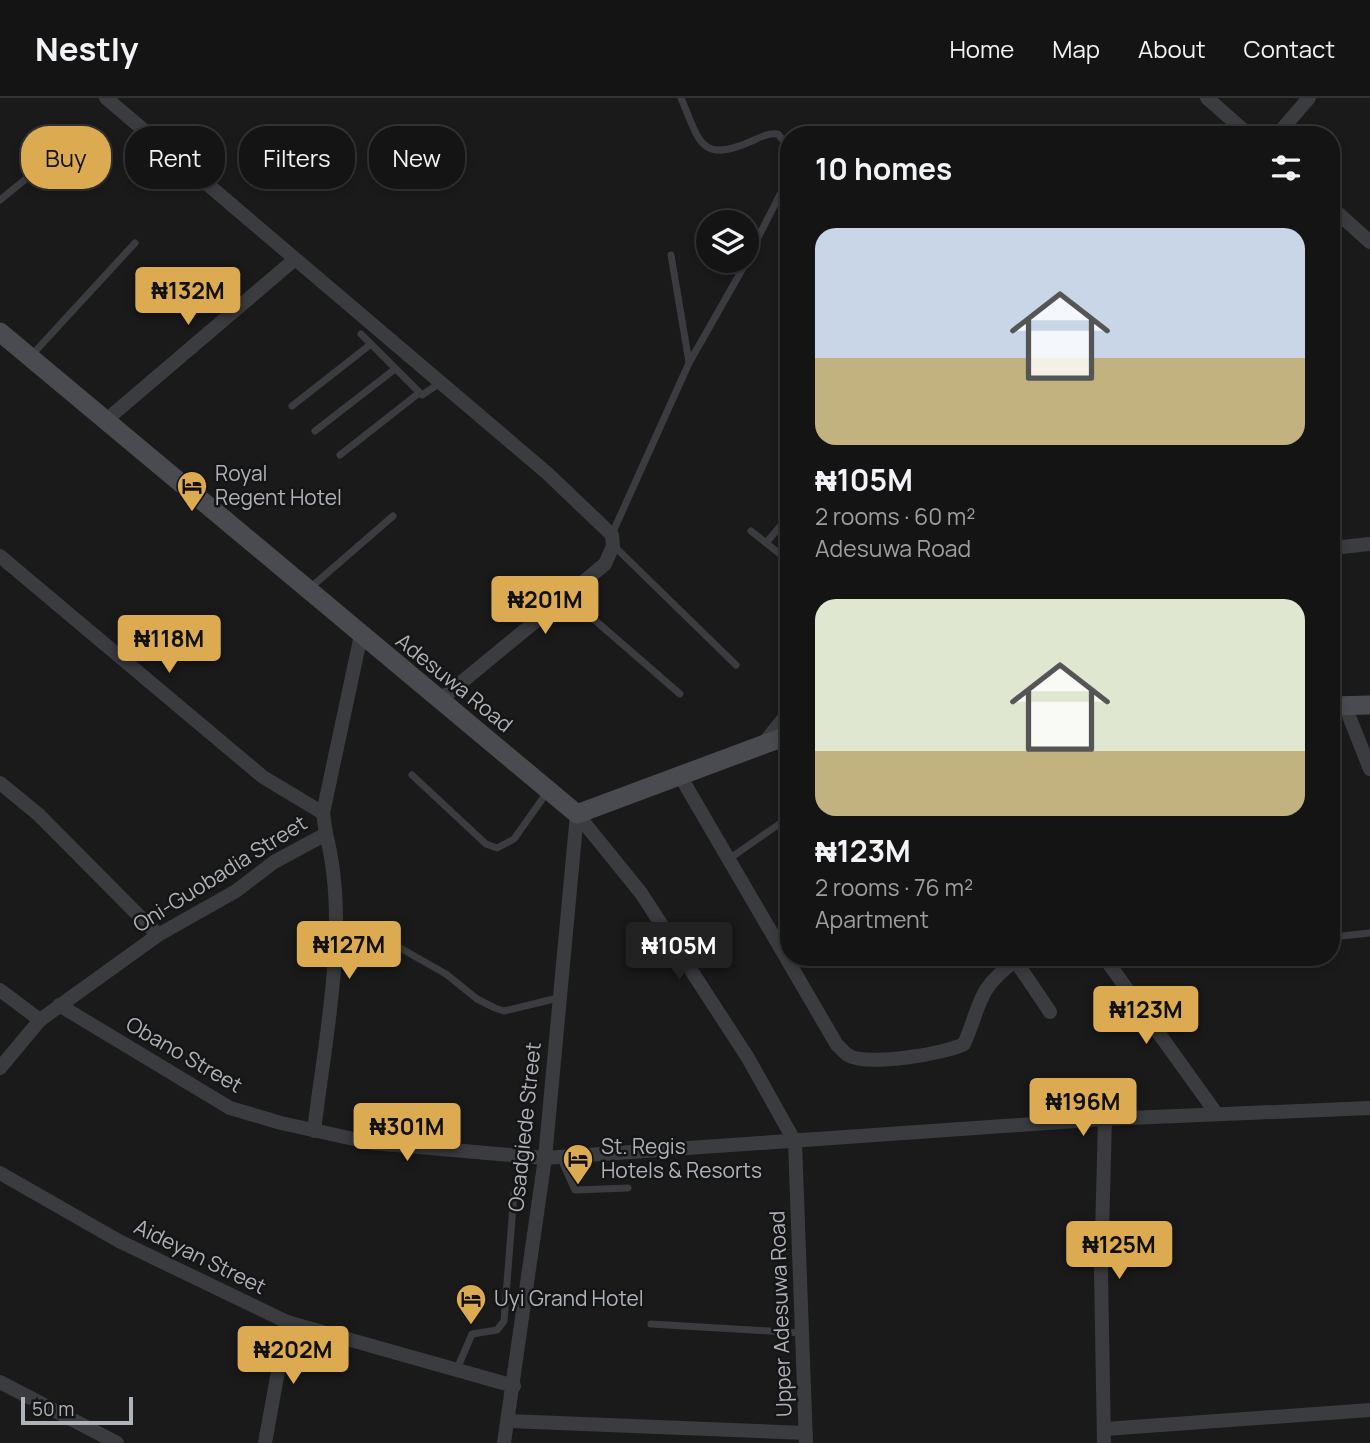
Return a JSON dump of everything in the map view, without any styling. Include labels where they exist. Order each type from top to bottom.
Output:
[{"type":"street","points":[[106,98],[547,474],[613,540],[605,564],[440,700]]},
{"type":"street","points":[[1207,98],[1239,126]]},
{"type":"street","points":[[1285,126],[1308,98]]},
{"type":"street","points":[[1340,215],[1370,242]]},
{"type":"street","points":[[105,421],[294,260]]},
{"type":"street","name":"Adesuwa Road","points":[[2,340],[29,357],[577,814],[656,916],[748,1058],[795,1142]]},
{"type":"street","points":[[1340,547],[1370,544]]},
{"type":"street","points":[[0,556],[263,777],[323,813]]},
{"type":"street","name":"Oni-Guobadia Street","points":[[0,1068],[40,1020],[59,1005],[158,935],[236,891],[274,862],[326,834],[323,813],[360,635]]},
{"type":"street","points":[[1340,706],[1370,705]]},
{"type":"street","points":[[1340,710],[1370,769]]},
{"type":"street","points":[[764,743],[780,723]]},
{"type":"street","points":[[577,814],[780,737]]},
{"type":"street","points":[[679,774],[780,946]]},
{"type":"street","points":[[0,783],[39,815],[158,935]]},
{"type":"street","name":"Osadgiede Street","points":[[505,1443],[552,1157],[558,998],[577,814]]},
{"type":"street","points":[[314,1131],[338,924],[334,863],[326,834]]},
{"type":"street","points":[[792,966],[838,1045],[850,1056],[882,1059],[951,1051],[964,1044],[982,992],[1006,966]]},
{"type":"street","points":[[1019,966],[1050,1012]]},
{"type":"street","points":[[1110,966],[1216,1114]]},
{"type":"street","points":[[0,990],[40,1020]]},
{"type":"street","name":"Obano Street","points":[[59,1005],[230,1108],[314,1131],[372,1143],[552,1157],[1105,1119],[1370,1108]]},
{"type":"street","points":[[1105,1119],[1101,1272],[1104,1436],[1370,1410]]},
{"type":"street","name":"Upper Adesuwa Road","points":[[795,1142],[806,1438]]},
{"type":"street","name":"Aideyan Street","points":[[0,1173],[119,1241],[287,1322],[514,1386]]},
{"type":"street","points":[[265,1443],[287,1322]]},
{"type":"street","points":[[0,1382],[117,1443]]},
{"type":"street","points":[[508,1421],[806,1438]]},
{"type":"lane","points":[[681,98],[696,133],[706,148],[713,152],[735,149],[771,133],[780,137]]},
{"type":"lane","points":[[0,200],[21,183]]},
{"type":"lane","points":[[759,236],[780,195]]},
{"type":"lane","points":[[29,357],[135,243]]},
{"type":"lane","points":[[671,255],[690,363]]},
{"type":"lane","points":[[736,665],[613,540],[690,363],[740,273]]},
{"type":"lane","points":[[361,334],[419,393],[426,394],[440,383]]},
{"type":"lane","points":[[292,406],[371,344]]},
{"type":"lane","points":[[315,431],[396,369]]},
{"type":"lane","points":[[340,455],[419,393]]},
{"type":"lane","points":[[307,590],[393,516]]},
{"type":"lane","points":[[766,543],[780,526]]},
{"type":"lane","points":[[751,531],[780,554]]},
{"type":"lane","points":[[567,596],[680,694]]},
{"type":"lane","points":[[412,775],[486,844],[497,848],[514,839],[549,790]]},
{"type":"lane","points":[[729,859],[780,823]]},
{"type":"lane","points":[[338,924],[363,927],[446,974],[477,999],[495,1008],[505,1010],[558,998]]},
{"type":"lane","points":[[1340,936],[1370,933]]},
{"type":"lane","points":[[552,1157],[575,1190],[628,1188]]},
{"type":"lane","points":[[457,1370],[472,1334],[497,1330],[504,1321],[514,1193]]},
{"type":"lane","points":[[651,1324],[802,1333]]},
{"type":"place","name":"Royal Regent Hotel","points":[[192,513]]},
{"type":"place","name":"St. Regis Hotels & Resorts","points":[[578,1186]]},
{"type":"place","name":"Uyi Grand Hotel","points":[[471,1326]]}]
